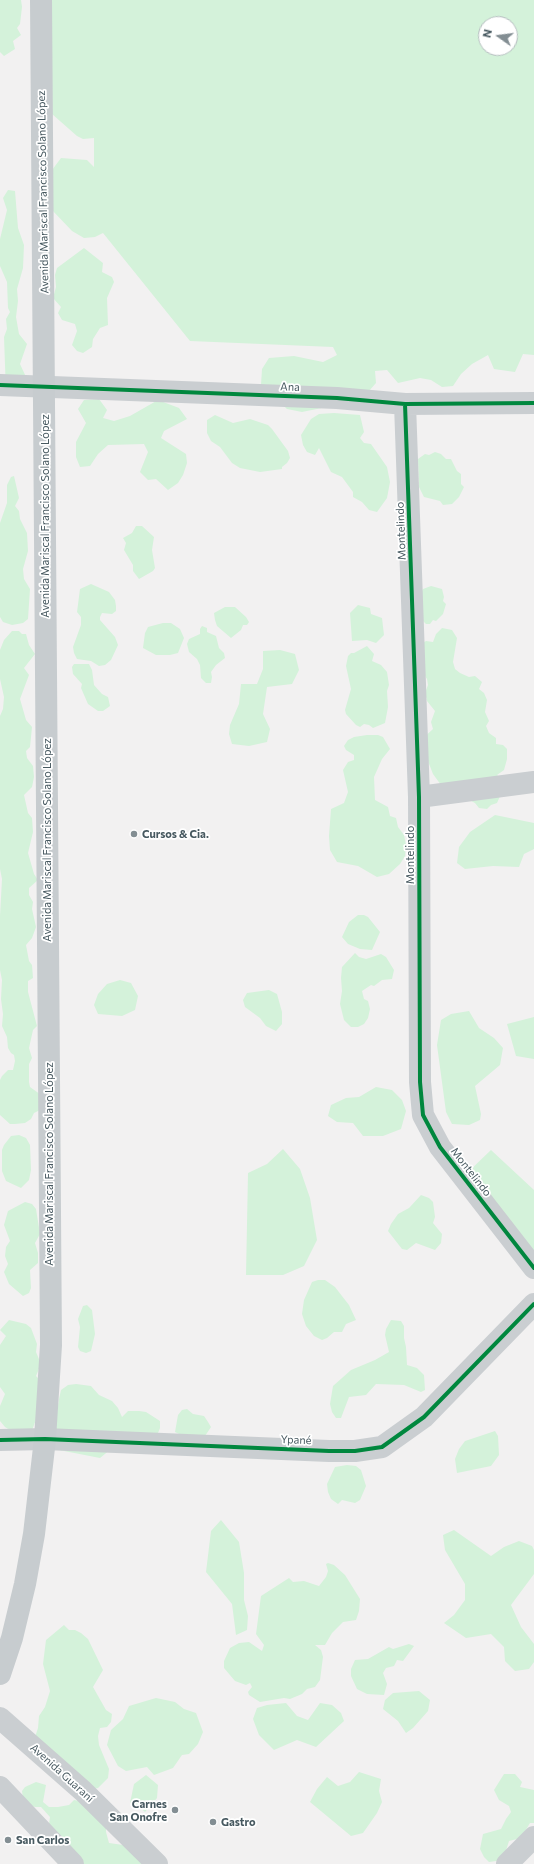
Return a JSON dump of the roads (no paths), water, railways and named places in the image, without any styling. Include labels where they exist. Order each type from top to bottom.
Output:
[{"type":"main road","name":"Avenida Mariscal Francisco Solano López","points":[[0,1674],[12,1638],[25,1584],[34,1534],[45,1439],[50,1337],[45,386],[41,0]]},
{"type":"street","name":"Ana","points":[[0,385],[337,398],[405,404],[534,404]]},
{"type":"street","name":"Montelindo","points":[[405,404],[419,796],[420,1082],[423,1115],[440,1147],[534,1268]]},
{"type":"street","points":[[419,796],[534,782]]},
{"type":"street","name":"Ypané","points":[[0,1440],[45,1439],[329,1451],[355,1451],[382,1446],[424,1417],[534,1304]]},
{"type":"street","name":"Avenida Guaraní","points":[[0,1718],[83,1791],[157,1864]]},
{"type":"street","points":[[0,1787],[73,1864]]},
{"type":"street","points":[[507,1864],[534,1837]]},
{"type":"place","name":"Cursos & Cia.","points":[[134,834]]},
{"type":"place","name":"Carnes San Onofre","points":[[175,1810]]},
{"type":"place","name":"Gastro","points":[[213,1822]]},
{"type":"place","name":"San Carlos","points":[[8,1840]]}]
